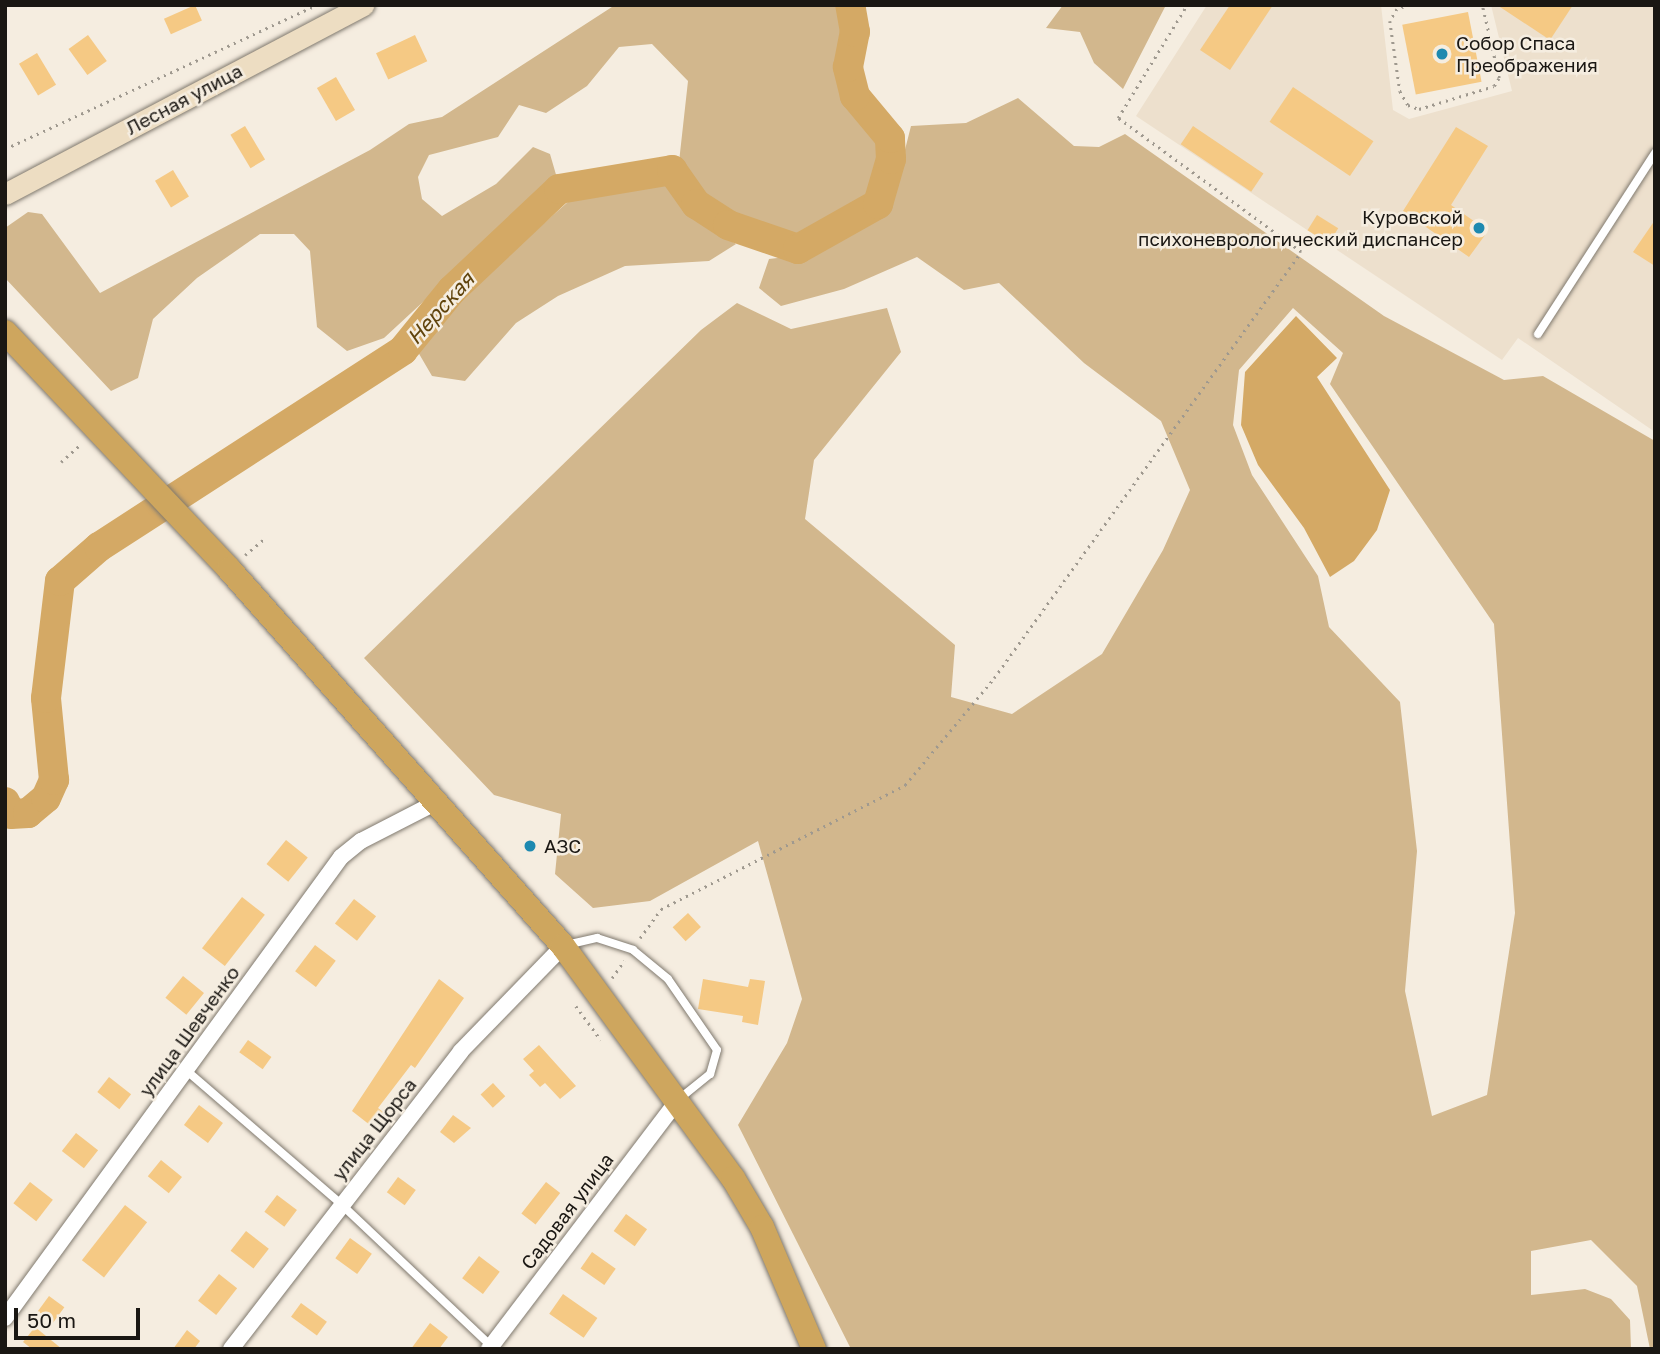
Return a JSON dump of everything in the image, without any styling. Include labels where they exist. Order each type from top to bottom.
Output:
[{"type":"highway","points":[[5,332],[99,428],[229,569],[563,946],[679,1099],[762,1227],[814,1349]]},
{"type":"main road","name":"Лесная улица","points":[[5,194],[363,5]]},
{"type":"street","name":"улица Шевченко","points":[[5,1318],[341,857],[361,841],[437,803]]},
{"type":"street","name":"улица Щорса","points":[[231,1349],[461,1051],[563,946]]},
{"type":"street","name":"Садовая улица","points":[[490,1347],[679,1099]]},
{"type":"lane","points":[[1538,334],[1655,153]]},
{"type":"lane","points":[[563,946],[597,938],[632,950],[668,979],[717,1050],[710,1074],[679,1099]]},
{"type":"lane","points":[[187,1071],[342,1205],[490,1347]]},
{"type":"path","points":[[5,149],[317,5]]},
{"type":"path","points":[[609,982],[661,909],[905,785],[994,678],[1301,252],[1118,118],[1187,5]]},
{"type":"path","points":[[1410,5],[1397,9],[1390,21],[1401,91],[1408,105],[1419,109],[1494,86],[1499,78],[1482,5]]},
{"type":"path","points":[[61,462],[99,428]]},
{"type":"path","points":[[229,569],[264,539]]},
{"type":"path","points":[[576,1006],[601,1040]]},
{"type":"shaded area","points":[[615,5],[841,5],[843,30],[837,64],[844,89],[861,122],[881,144],[869,198],[798,240],[739,219],[704,193],[679,162],[688,81],[652,44],[619,47],[587,86],[546,113],[519,105],[498,137],[429,155],[418,177],[422,199],[442,216],[496,184],[533,147],[550,154],[557,178],[384,338],[347,351],[317,327],[310,251],[294,234],[260,234],[197,278],[153,319],[138,378],[111,391],[5,278],[5,228],[28,212],[42,214],[100,293],[370,150],[409,124],[442,117]]},
{"type":"shaded area","points":[[1063,5],[1166,5],[1123,89],[1094,63],[1080,32],[1046,28]]},
{"type":"shaded area","name":"Куровской психоневрологический диспансер","points":[[1207,5],[1381,5],[1393,110],[1409,119],[1512,91],[1491,5],[1655,5],[1655,432],[1518,338],[1502,360],[1136,116]]},
{"type":"shaded area","points":[[1018,98],[1074,146],[1099,147],[1125,134],[1384,316],[1504,380],[1543,376],[1655,441],[1655,1349],[1650,1349],[1637,1286],[1591,1240],[1531,1251],[1531,1295],[1585,1289],[1611,1299],[1630,1320],[1631,1349],[851,1349],[738,1125],[787,1043],[802,999],[758,841],[650,901],[593,908],[555,874],[561,814],[494,795],[364,658],[701,330],[737,303],[791,329],[887,308],[901,352],[814,460],[805,519],[955,645],[951,697],[1012,714],[1102,654],[1163,550],[1190,490],[1161,421],[1084,363],[999,283],[964,290],[917,257],[844,289],[781,306],[759,288],[769,259],[802,255],[891,205],[911,126],[966,123]],"holes":[[[1293,308],[1343,353],[1330,384],[1494,624],[1515,913],[1487,1095],[1432,1116],[1405,991],[1417,851],[1400,702],[1329,627],[1318,576],[1252,475],[1233,425],[1239,370]]]},
{"type":"shaded area","points":[[652,180],[671,182],[683,209],[736,244],[709,261],[625,266],[558,296],[516,323],[465,381],[432,376],[418,352],[453,304],[569,201]]},
{"type":"shaded area","points":[[1296,316],[1337,358],[1317,377],[1390,490],[1377,530],[1354,561],[1330,577],[1304,528],[1258,465],[1241,425],[1245,372]]},
{"type":"building","points":[[195,5],[202,21],[171,34],[164,19]]},
{"type":"building","points":[[1230,5],[1273,5],[1230,70],[1200,50]]},
{"type":"building","points":[[1497,5],[1573,5],[1550,40]]},
{"type":"building","name":"Собор Спаса Преображения","points":[[1468,12],[1482,82],[1416,94],[1402,25]]},
{"type":"building","points":[[88,35],[107,61],[87,75],[69,49]]},
{"type":"building","points":[[415,35],[427,61],[388,79],[376,53]]},
{"type":"building","points":[[37,53],[56,85],[38,96],[19,64]]},
{"type":"building","points":[[336,77],[355,110],[336,121],[317,88]]},
{"type":"building","points":[[1293,87],[1373,141],[1350,176],[1270,122]]},
{"type":"building","points":[[245,126],[265,159],[251,168],[230,135]]},
{"type":"building","points":[[1193,126],[1263,174],[1251,192],[1181,144]]},
{"type":"building","points":[[1456,127],[1488,146],[1451,205],[1488,231],[1469,257],[1403,211]]},
{"type":"building","points":[[173,170],[189,197],[171,207],[155,181]]},
{"type":"building","points":[[1317,215],[1338,228],[1329,244],[1307,230]]},
{"type":"building","points":[[1655,220],[1655,266],[1633,252]]},
{"type":"building","points":[[286,840],[308,858],[288,882],[266,864]]},
{"type":"building","points":[[242,897],[265,915],[225,966],[202,948]]},
{"type":"building","points":[[354,899],[376,916],[357,941],[335,923]]},
{"type":"building","points":[[688,913],[701,927],[686,941],[673,927]]},
{"type":"building","points":[[315,945],[336,961],[316,987],[295,971]]},
{"type":"building","points":[[183,976],[204,993],[186,1015],[165,998]]},
{"type":"building","points":[[439,979],[464,998],[415,1068],[411,1065],[378,1108],[387,1115],[375,1129],[352,1111]]},
{"type":"building","points":[[703,979],[748,987],[750,979],[765,981],[758,1025],[742,1022],[743,1016],[698,1009]]},
{"type":"building","points":[[248,1040],[271,1057],[263,1069],[239,1052]]},
{"type":"building","points":[[539,1045],[576,1086],[560,1099],[545,1083],[540,1087],[529,1075],[534,1071],[523,1059]]},
{"type":"building","points":[[109,1077],[131,1094],[119,1109],[97,1092]]},
{"type":"building","points":[[493,1083],[505,1096],[493,1108],[481,1095]]},
{"type":"building","points":[[199,1105],[223,1123],[208,1143],[184,1125]]},
{"type":"building","points":[[453,1115],[471,1128],[454,1143],[440,1132]]},
{"type":"building","points":[[76,1133],[98,1150],[84,1168],[62,1151]]},
{"type":"building","points":[[161,1160],[182,1177],[169,1193],[148,1176]]},
{"type":"building","points":[[398,1177],[416,1190],[405,1205],[387,1192]]},
{"type":"building","points":[[30,1182],[53,1200],[36,1221],[13,1203]]},
{"type":"building","points":[[546,1182],[560,1193],[536,1225],[521,1214]]},
{"type":"building","points":[[277,1195],[297,1210],[284,1227],[264,1212]]},
{"type":"building","points":[[125,1205],[147,1222],[104,1277],[82,1260]]},
{"type":"building","points":[[626,1214],[647,1229],[635,1246],[614,1231]]},
{"type":"building","points":[[246,1231],[269,1249],[253,1269],[231,1251]]},
{"type":"building","points":[[350,1238],[372,1254],[357,1274],[335,1258]]},
{"type":"building","points":[[592,1252],[616,1269],[604,1285],[581,1268]]},
{"type":"building","points":[[479,1256],[500,1272],[483,1294],[462,1278]]},
{"type":"building","points":[[219,1274],[237,1288],[216,1315],[198,1301]]},
{"type":"building","points":[[563,1294],[597,1318],[584,1338],[549,1314]]},
{"type":"building","points":[[49,1296],[64,1307],[53,1323],[38,1311]]},
{"type":"building","points":[[301,1303],[327,1322],[317,1336],[291,1317]]},
{"type":"building","points":[[430,1323],[448,1337],[439,1349],[411,1349]]},
{"type":"building","points":[[35,1327],[62,1349],[32,1349],[23,1342]]},
{"type":"building","points":[[187,1330],[200,1341],[194,1349],[173,1349]]},
{"type":"waterway","name":"Нерская","points":[[5,802],[11,814],[28,813],[46,798],[54,780],[46,698],[60,581],[99,547],[403,350],[452,290],[559,189],[672,170],[696,204],[728,225],[798,249],[878,204],[891,159],[890,138],[855,96],[848,67],[855,32],[850,5]]},
{"type":"place","name":"Собор Спаса Преображения","points":[[1442,54]]},
{"type":"place","name":"Куровской психоневрологический диспансер","points":[[1479,228]]},
{"type":"place","name":"АЗС","points":[[530,846]]}]
